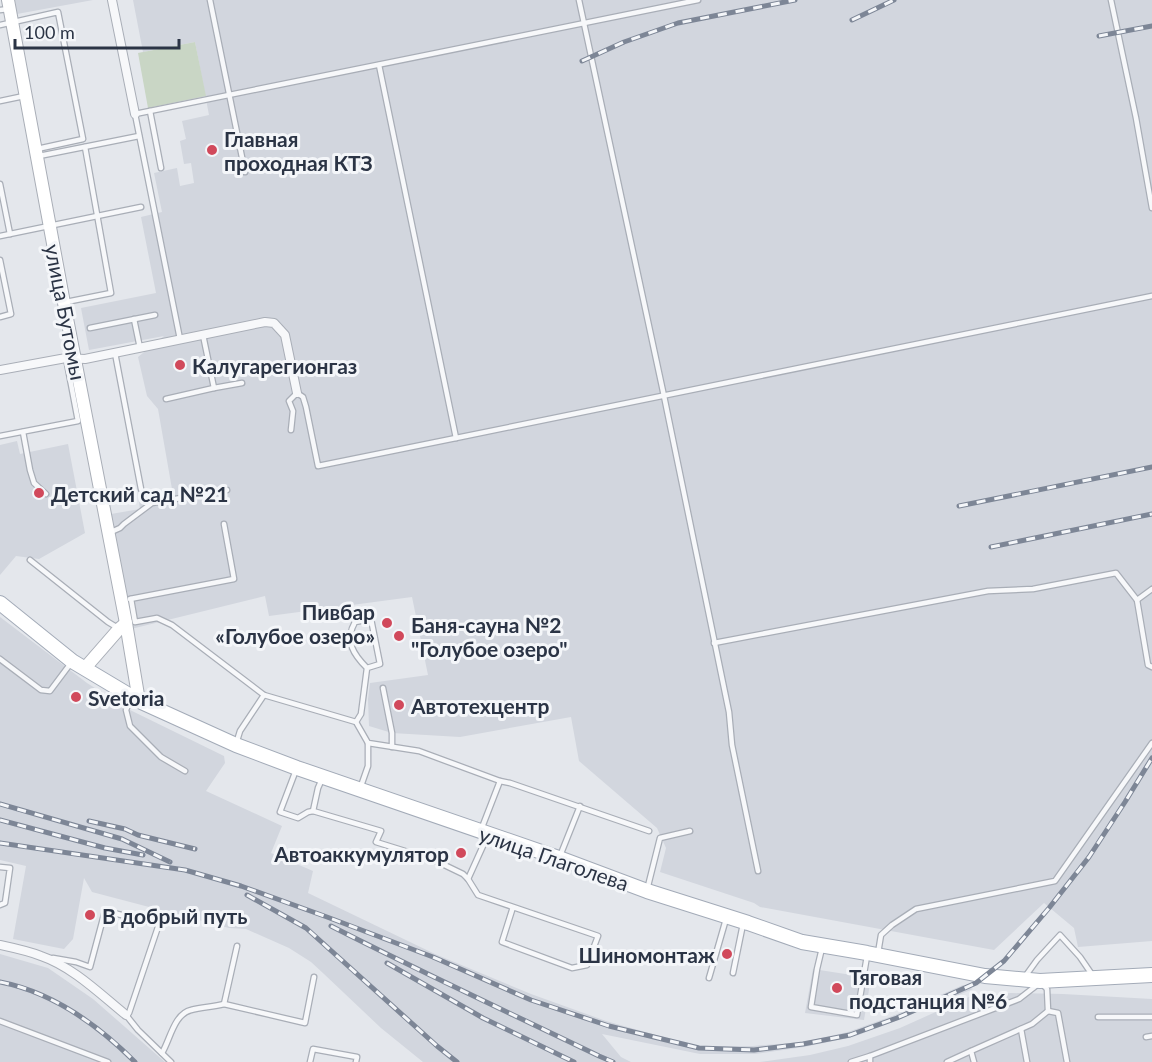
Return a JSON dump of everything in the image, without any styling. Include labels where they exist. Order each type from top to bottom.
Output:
[{"type":"main road","name":"улица Глаголева","points":[[0,603],[79,664],[134,698],[236,745],[647,891],[802,942],[985,976],[1023,980],[1152,975]]},
{"type":"street","points":[[112,0],[135,114]]},
{"type":"street","name":"улица Бутомы","points":[[6,6],[6,24],[25,96],[64,303],[70,358],[108,532],[126,600],[134,698]]},
{"type":"street","points":[[0,370],[70,358],[85,359],[265,322],[274,323],[285,336],[297,393]]},
{"type":"street","points":[[79,664],[127,625]]},
{"type":"street","points":[[0,945],[43,956],[70,971],[126,1015]]},
{"type":"lane","points":[[210,0],[246,172]]},
{"type":"lane","points":[[579,0],[664,396],[729,712],[732,745],[758,870]]},
{"type":"lane","points":[[180,339],[135,114],[698,0]]},
{"type":"lane","points":[[1111,0],[1152,208]]},
{"type":"lane","points":[[6,24],[58,12],[83,140],[36,153]]},
{"type":"lane","points":[[379,65],[456,438]]},
{"type":"lane","points":[[0,101],[25,96]]},
{"type":"lane","points":[[150,111],[161,168]]},
{"type":"lane","points":[[36,153],[85,147],[139,136]]},
{"type":"lane","points":[[64,303],[111,293],[85,147]]},
{"type":"lane","points":[[0,184],[10,234]]},
{"type":"lane","points":[[0,236],[141,207]]},
{"type":"lane","points":[[0,260],[11,314],[0,316]]},
{"type":"lane","points":[[291,430],[292,411],[289,401],[297,393],[303,397],[306,407],[318,466],[1152,296]]},
{"type":"lane","points":[[90,328],[155,315]]},
{"type":"lane","points":[[134,319],[140,348]]},
{"type":"lane","points":[[203,334],[214,388]]},
{"type":"lane","points":[[115,353],[141,489]]},
{"type":"lane","points":[[0,436],[78,421],[70,358]]},
{"type":"lane","points":[[166,399],[242,383]]},
{"type":"lane","points":[[23,432],[34,483],[46,494]]},
{"type":"lane","points":[[108,532],[120,528],[152,503],[226,490]]},
{"type":"lane","points":[[126,600],[234,579],[224,524]]},
{"type":"lane","points":[[30,560],[108,622],[127,625],[157,618],[172,625],[264,694],[356,722],[368,742],[368,766],[359,790]]},
{"type":"lane","points":[[714,643],[988,591],[1033,589],[1116,573],[1137,600],[1148,665],[1152,667]]},
{"type":"lane","points":[[1137,600],[1152,589]]},
{"type":"lane","points":[[356,722],[361,714],[367,668],[356,656],[350,639],[351,629],[355,622],[371,619],[380,664],[367,668]]},
{"type":"lane","points":[[0,659],[41,690],[50,692],[79,664]]},
{"type":"lane","points":[[383,688],[392,733],[392,747]]},
{"type":"lane","points":[[236,745],[240,731],[264,694]]},
{"type":"lane","points":[[134,698],[126,710],[130,726],[161,757],[185,771]]},
{"type":"lane","points":[[368,742],[419,752],[500,782],[510,783],[580,806],[649,831]]},
{"type":"lane","points":[[823,946],[811,1007],[857,1015],[872,954],[881,935],[916,909],[1055,881],[1152,743]]},
{"type":"lane","points":[[297,768],[280,812],[298,818],[313,811],[381,831],[376,842],[434,860],[463,874],[478,895],[598,936],[586,965],[572,968],[502,942],[513,907]]},
{"type":"lane","points":[[313,811],[323,776]]},
{"type":"lane","points":[[468,879],[500,782]]},
{"type":"lane","points":[[559,858],[580,806]]},
{"type":"lane","points":[[647,891],[660,838],[690,831]]},
{"type":"lane","points":[[0,867],[10,868],[5,903],[0,905]]},
{"type":"lane","points":[[43,956],[90,967],[105,911],[159,924],[129,1013],[126,1015],[171,1062]]},
{"type":"lane","points":[[709,978],[727,916]]},
{"type":"lane","points":[[733,973],[743,921]]},
{"type":"lane","points":[[1023,980],[1037,960],[1060,935],[1080,957],[1095,979]]},
{"type":"lane","points":[[224,1004],[237,946]]},
{"type":"lane","points":[[162,1053],[176,1022],[188,1010],[224,1004],[304,1023],[314,977]]},
{"type":"lane","points":[[851,1062],[870,1059],[1019,999],[1040,981],[1047,989],[1048,1011]]},
{"type":"lane","points":[[946,1062],[1032,1024],[1048,1011]]},
{"type":"lane","points":[[1048,1011],[1058,1013],[1067,1062]]},
{"type":"lane","points":[[1098,1017],[1152,1017]]},
{"type":"lane","points":[[0,1021],[108,1062]]},
{"type":"lane","points":[[1021,1029],[1027,1062]]},
{"type":"lane","points":[[310,1062],[312,1048],[357,1057],[356,1062]]},
{"type":"lane","points":[[971,1051],[974,1062]]},
{"type":"shaded area","points":[[15,0],[93,0],[17,14]]},
{"type":"shaded area","points":[[133,0],[1152,0],[1152,941],[1078,947],[1074,928],[1044,903],[994,950],[760,907],[660,872],[666,848],[657,828],[579,761],[571,717],[460,737],[392,733],[369,726],[370,683],[428,675],[412,597],[269,616],[265,596],[131,629],[111,514],[140,509],[138,496],[172,489],[158,409],[147,396],[138,357],[164,336],[89,350],[81,308],[156,293],[141,217],[162,212],[154,173],[177,168],[180,186],[194,183],[191,163],[184,164],[180,141],[186,139],[182,121],[209,115],[195,42],[143,52]]},
{"type":"shaded area","name":"Детский сад №21","points":[[17,441],[20,454],[68,444],[85,533],[39,559],[16,556],[0,575],[0,445]]},
{"type":"shaded area","points":[[0,617],[87,683],[130,710],[224,756],[225,763],[206,791],[282,826],[271,853],[313,871],[308,893],[435,954],[531,994],[606,1021],[695,1046],[753,1046],[803,1042],[848,1032],[895,1015],[963,985],[973,989],[853,1037],[755,1054],[700,1054],[602,1034],[621,1057],[631,1062],[423,1062],[381,1028],[311,962],[289,948],[246,929],[229,928],[92,892],[84,878],[73,939],[64,949],[13,939],[26,866],[0,860]]},
{"type":"shaded area","points":[[0,954],[48,968],[93,999],[165,1062],[0,1062]]},
{"type":"shaded area","points":[[813,969],[871,978],[864,1020],[805,1013]]},
{"type":"shaded area","points":[[1011,993],[1152,999],[1152,1062],[760,1062],[810,1055],[848,1046],[900,1028],[969,997]]},
{"type":"green space","points":[[195,42],[206,96],[148,108],[138,53]]},
{"type":"railway","points":[[582,61],[624,42],[678,23],[795,0]]},
{"type":"railway","points":[[852,20],[894,0]]},
{"type":"railway","points":[[1099,36],[1152,26]]},
{"type":"railway","points":[[959,506],[1152,467]]},
{"type":"railway","points":[[991,547],[1152,514]]},
{"type":"railway","points":[[0,843],[185,870],[241,886],[327,917],[433,957],[531,1000],[609,1026],[699,1048],[754,1050],[850,1035],[897,1018],[976,983],[1004,961],[1089,857],[1152,758]]},
{"type":"railway","points":[[0,804],[122,839],[170,862]]},
{"type":"railway","points":[[0,820],[105,848],[143,855]]},
{"type":"railway","points":[[89,821],[195,849]]},
{"type":"railway","points":[[247,895],[306,928],[457,1062]]},
{"type":"railway","points":[[331,926],[613,1062]]},
{"type":"railway","points":[[387,963],[483,1018],[574,1062]]},
{"type":"railway","points":[[0,982],[38,994],[73,1012],[106,1035],[135,1062]]},
{"type":"place","name":"Главная проходная КТЗ","points":[[212,150]]},
{"type":"place","name":"Калугарегионгаз","points":[[180,365]]},
{"type":"place","name":"Детский сад №21","points":[[39,493]]},
{"type":"place","name":"Пивбар «Голубое озеро»","points":[[387,623]]},
{"type":"place","name":"Баня-сауна №2 \"Голубое озеро\"","points":[[399,636]]},
{"type":"place","name":"Svetoria","points":[[76,697]]},
{"type":"place","name":"Автотехцентр","points":[[399,705]]},
{"type":"place","name":"Автоаккумулятор","points":[[461,853]]},
{"type":"place","name":"В добрый путь","points":[[90,915]]},
{"type":"place","name":"Шиномонтаж","points":[[727,954]]},
{"type":"place","name":"Тяговая подстанция №6","points":[[837,988]]}]
